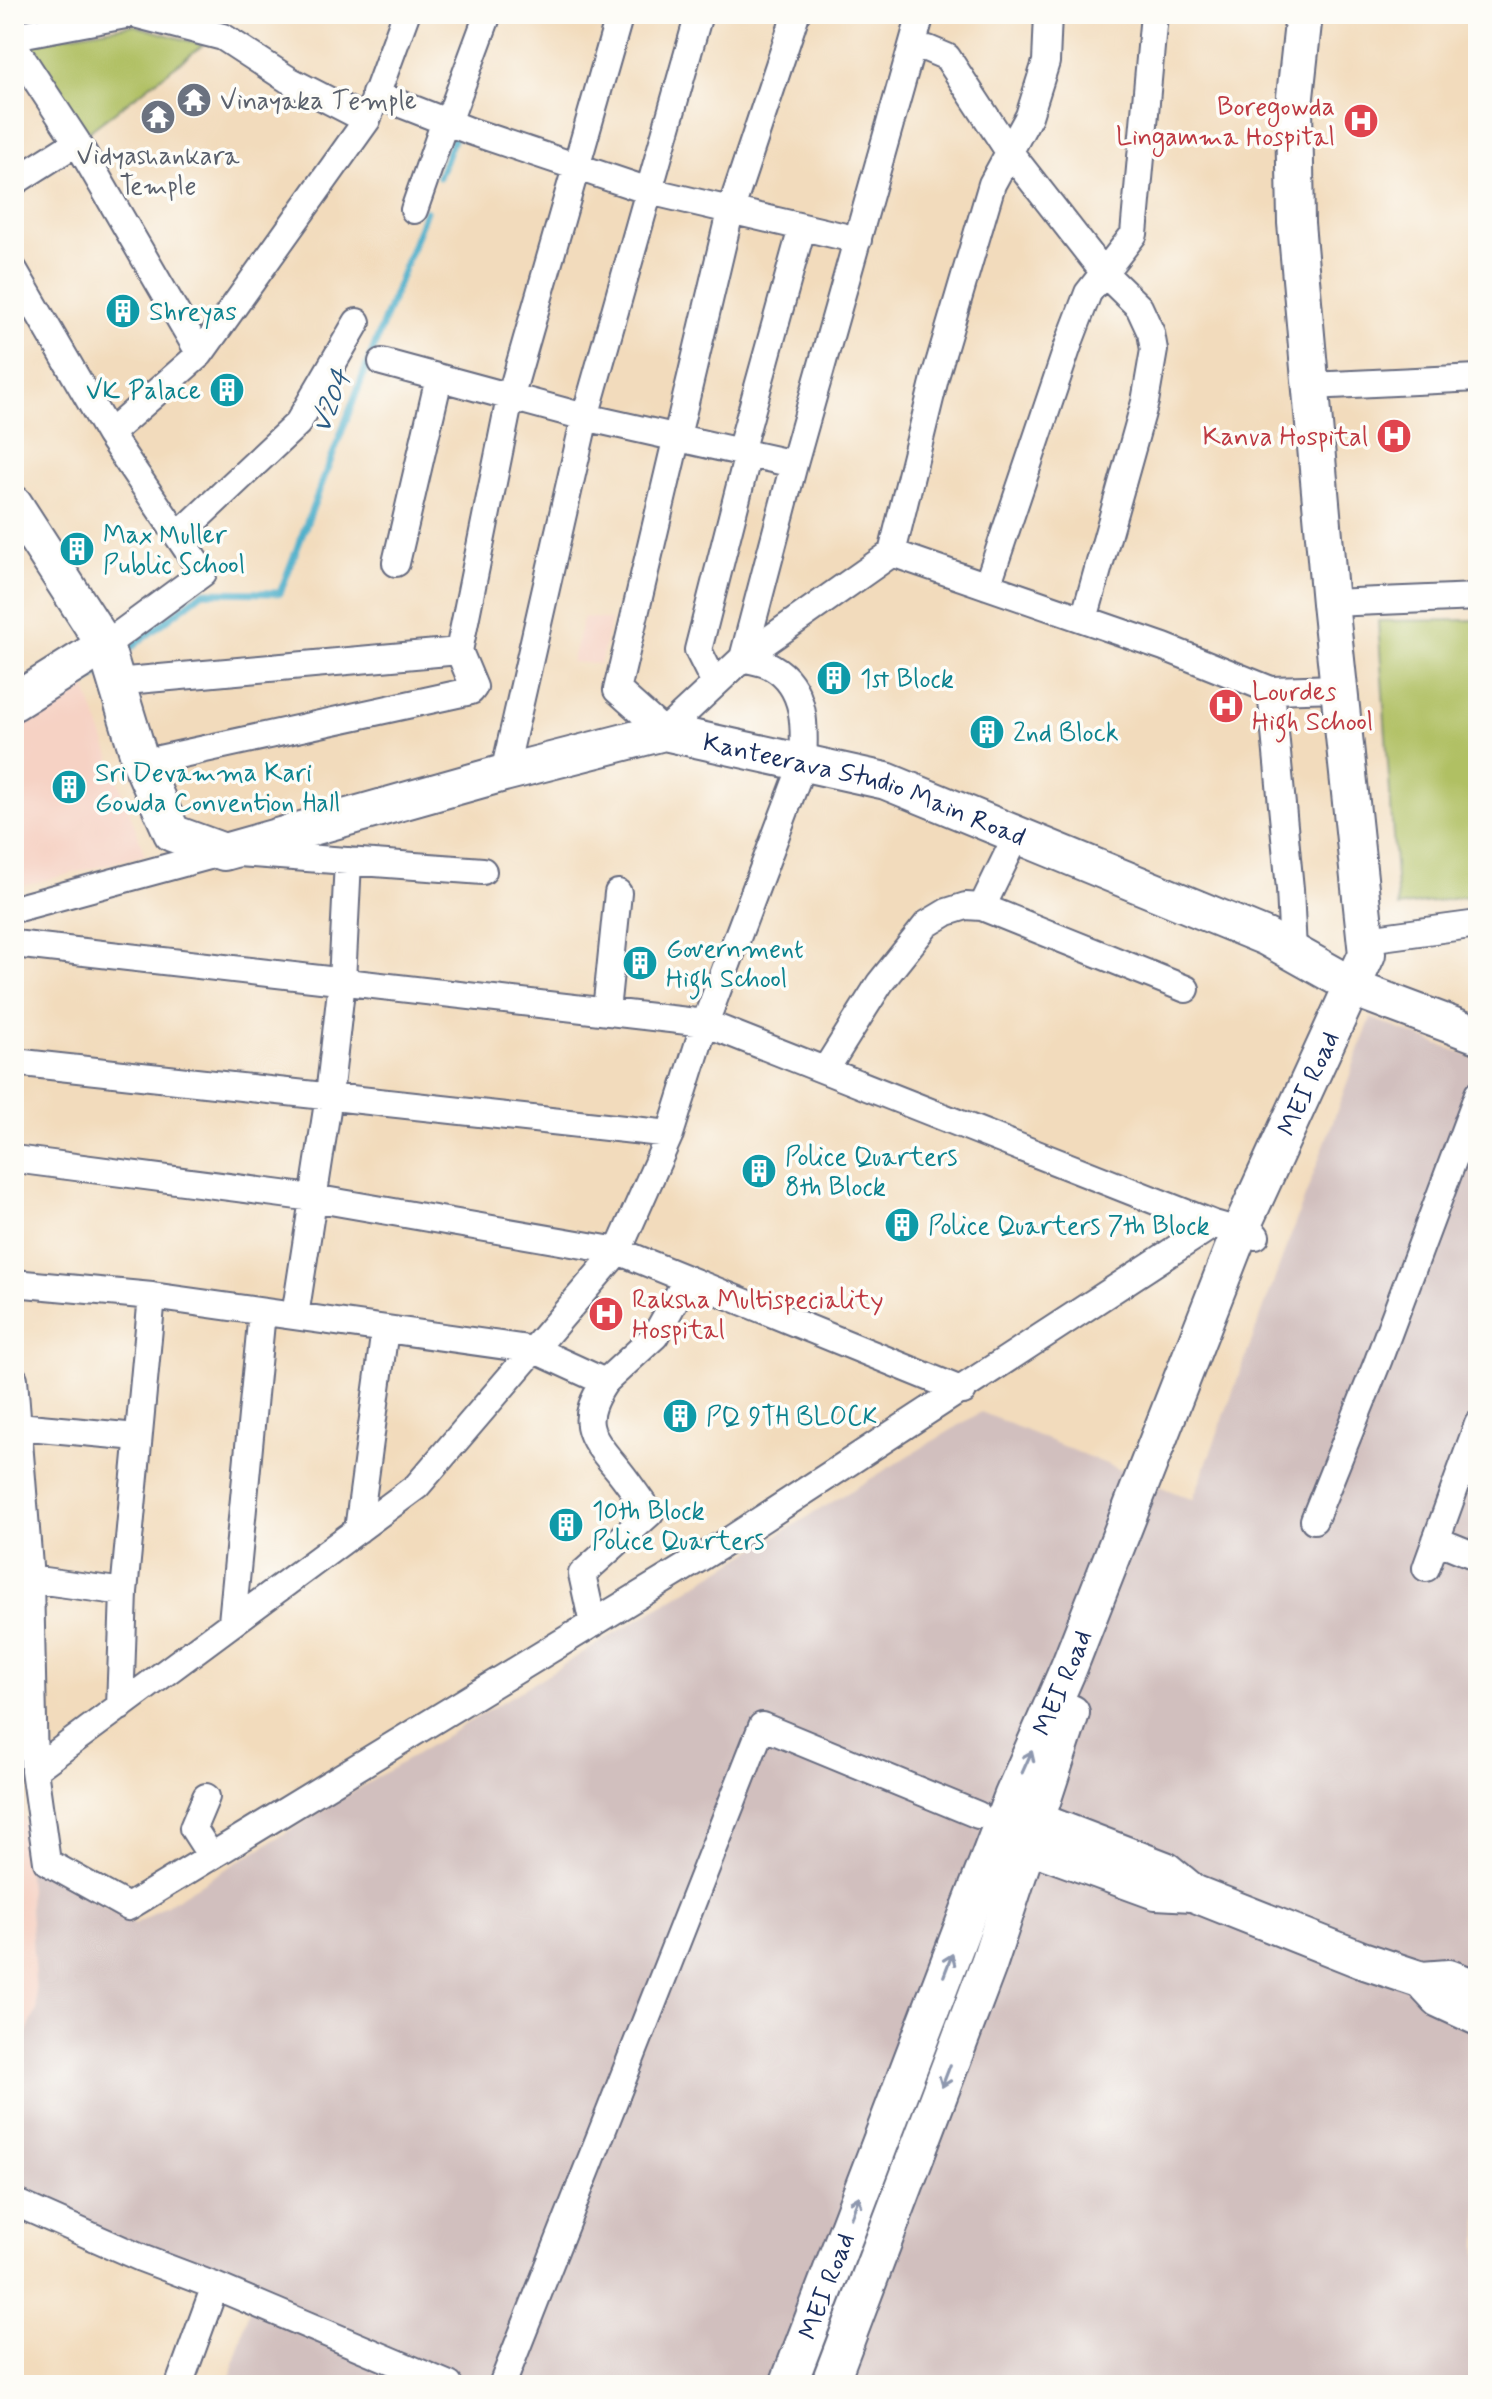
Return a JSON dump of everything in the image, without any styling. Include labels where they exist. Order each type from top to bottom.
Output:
[{"type":"street","points":[[14,36],[132,14],[223,37],[289,80],[367,120]]},
{"type":"street","points":[[109,434],[200,354],[367,120],[406,14]]},
{"type":"street","points":[[414,210],[454,124],[488,14]]},
{"type":"street","points":[[141,763],[467,693],[474,687],[459,651],[510,398],[620,14]]},
{"type":"street","points":[[504,773],[585,417],[699,14]]},
{"type":"street","points":[[796,14],[730,212],[617,690],[664,732],[743,658],[892,553],[936,374],[992,184],[1029,116],[1046,62],[1048,14]]},
{"type":"street","points":[[743,658],[794,464],[921,14]]},
{"type":"street","points":[[987,586],[1088,293],[1134,234],[1154,14]]},
{"type":"street","points":[[1304,14],[1294,106],[1296,223],[1319,386],[1340,603],[1384,954],[1359,989]]},
{"type":"street","points":[[1319,386],[1313,111],[1326,14]]},
{"type":"street","points":[[14,46],[77,142],[200,354]]},
{"type":"street","points":[[928,49],[947,57],[1008,150],[1105,274],[1139,307],[1151,333],[1154,350],[1145,402],[1084,619]]},
{"type":"street","points":[[375,94],[649,191],[858,240]]},
{"type":"street","points":[[14,182],[77,142]]},
{"type":"street","points":[[715,684],[698,650],[744,453],[802,228]]},
{"type":"street","points":[[14,270],[109,434],[203,573],[110,664]]},
{"type":"street","points":[[178,536],[298,423],[357,322]]},
{"type":"street","points":[[382,362],[585,417],[794,464]]},
{"type":"street","points":[[396,563],[439,378]]},
{"type":"street","points":[[1319,386],[1478,378]]},
{"type":"street","points":[[14,504],[110,664],[141,763],[172,833],[224,852],[483,871]]},
{"type":"street","points":[[892,553],[1164,647],[1271,690],[1339,688]]},
{"type":"street","points":[[1340,603],[1478,597]]},
{"type":"street","points":[[1340,603],[1339,688],[1367,954],[1359,989]]},
{"type":"street","points":[[14,702],[110,664],[459,651]]},
{"type":"street","points":[[34,1770],[417,1486],[618,1251],[670,1134],[705,1023],[803,763],[804,723],[798,697],[790,681],[772,667],[743,658]]},
{"type":"street","points":[[1271,690],[1293,951]]},
{"type":"street","name":"Kanteerava Studio Main Road","points":[[224,852],[504,773],[664,732],[886,781],[1266,937],[1359,989],[1478,1035]]},
{"type":"street","points":[[982,907],[1017,835]]},
{"type":"street","points":[[14,909],[224,852]]},
{"type":"street","points":[[295,1316],[329,1096],[342,981],[348,861]]},
{"type":"street","points":[[606,1011],[618,893]]},
{"type":"street","points":[[826,1069],[880,983],[927,924],[947,912],[966,906],[982,907],[1186,989]]},
{"type":"street","points":[[1382,937],[1478,924]]},
{"type":"street","points":[[14,944],[705,1023],[1237,1230]]},
{"type":"street","name":"MEI Road","points":[[788,2385],[1009,1825],[1084,1675],[1237,1230],[1359,989]]},
{"type":"street","points":[[14,1062],[670,1134]]},
{"type":"street","points":[[1314,1520],[1378,1361],[1478,1094]]},
{"type":"street","points":[[14,1159],[313,1198],[618,1251],[963,1391]]},
{"type":"street","points":[[14,1379],[30,1579],[34,1770],[47,1862],[128,1907],[733,1538],[963,1391],[1237,1230]]},
{"type":"street","points":[[593,1624],[582,1574],[650,1513],[600,1449],[588,1427],[592,1401],[605,1382],[655,1336],[687,1279]]},
{"type":"street","points":[[14,1283],[152,1296],[535,1350],[605,1382]]},
{"type":"street","points":[[120,1707],[124,1592],[152,1296]]},
{"type":"street","points":[[232,1622],[262,1312]]},
{"type":"street","points":[[358,1530],[385,1329]]},
{"type":"street","points":[[1426,1568],[1478,1424]]},
{"type":"street","points":[[18,1426],[137,1437]]},
{"type":"street","points":[[1436,1540],[1478,1557]]},
{"type":"street","points":[[30,1579],[124,1592]]},
{"type":"street","points":[[502,2385],[762,1726],[1009,1825],[1165,1870],[1193,1893],[1362,1960],[1422,1980],[1449,1978],[1478,1989]]},
{"type":"street","points":[[206,1797],[193,1828],[211,1856]]},
{"type":"street","name":"MEI Road","points":[[829,2385],[989,1963],[1009,1825]]},
{"type":"street","points":[[1422,1980],[1439,1999],[1478,2017]]},
{"type":"street","points":[[14,2202],[449,2385]]},
{"type":"street","points":[[179,2385],[215,2286]]},
{"type":"shaded area","points":[[584,617],[611,620],[600,664],[571,662]]},
{"type":"shaded area","points":[[82,677],[145,855],[14,888],[14,718]]},
{"type":"shaded area","points":[[1371,1018],[1478,1060],[1478,2385],[228,2385],[252,2298],[14,2202],[14,2059],[37,2010],[27,1862],[135,1924],[981,1412],[1193,1500]]},
{"type":"shaded area","points":[[14,1685],[38,2010],[14,2059]]},
{"type":"green space","points":[[133,25],[203,45],[87,133],[23,43]]},
{"type":"green space","points":[[1478,620],[1478,895],[1398,907],[1378,621]]},
{"type":"waterway","name":"V204","points":[[439,177],[456,132]]},
{"type":"waterway","name":"V204","points":[[120,656],[203,592],[280,593],[426,211]]},
{"type":"waterway","name":"V204","points":[[86,682],[101,671]]},
{"type":"place","name":"Vinayaka Temple","points":[[194,100]]},
{"type":"place","name":"Vidyashankara Temple","points":[[158,117]]},
{"type":"place","name":"Boregowda Lingamma Hospital","points":[[1361,121]]},
{"type":"place","name":"Shreyas","points":[[123,311]]},
{"type":"place","name":"VK Palace","points":[[227,390]]},
{"type":"place","name":"Kanva Hospital","points":[[1394,436]]},
{"type":"place","name":"Max Muller Public School","points":[[77,549]]},
{"type":"place","name":"1st Block","points":[[834,678]]},
{"type":"place","name":"Lourdes High School","points":[[1226,706]]},
{"type":"place","name":"2nd Block","points":[[987,732]]},
{"type":"place","name":"Sri Devamma Kari Gowda Convention Hall","points":[[69,787]]},
{"type":"place","name":"Government High School","points":[[640,963]]},
{"type":"place","name":"Police Quarters 8th Block","points":[[759,1171]]},
{"type":"place","name":"Police Quarters 7th Block","points":[[902,1225]]},
{"type":"place","name":"Raksha Multispeciality Hospital","points":[[606,1314]]},
{"type":"place","name":"PQ 9TH BLOCK","points":[[680,1416]]},
{"type":"place","name":"10th Block Police Quarters","points":[[566,1525]]}]
